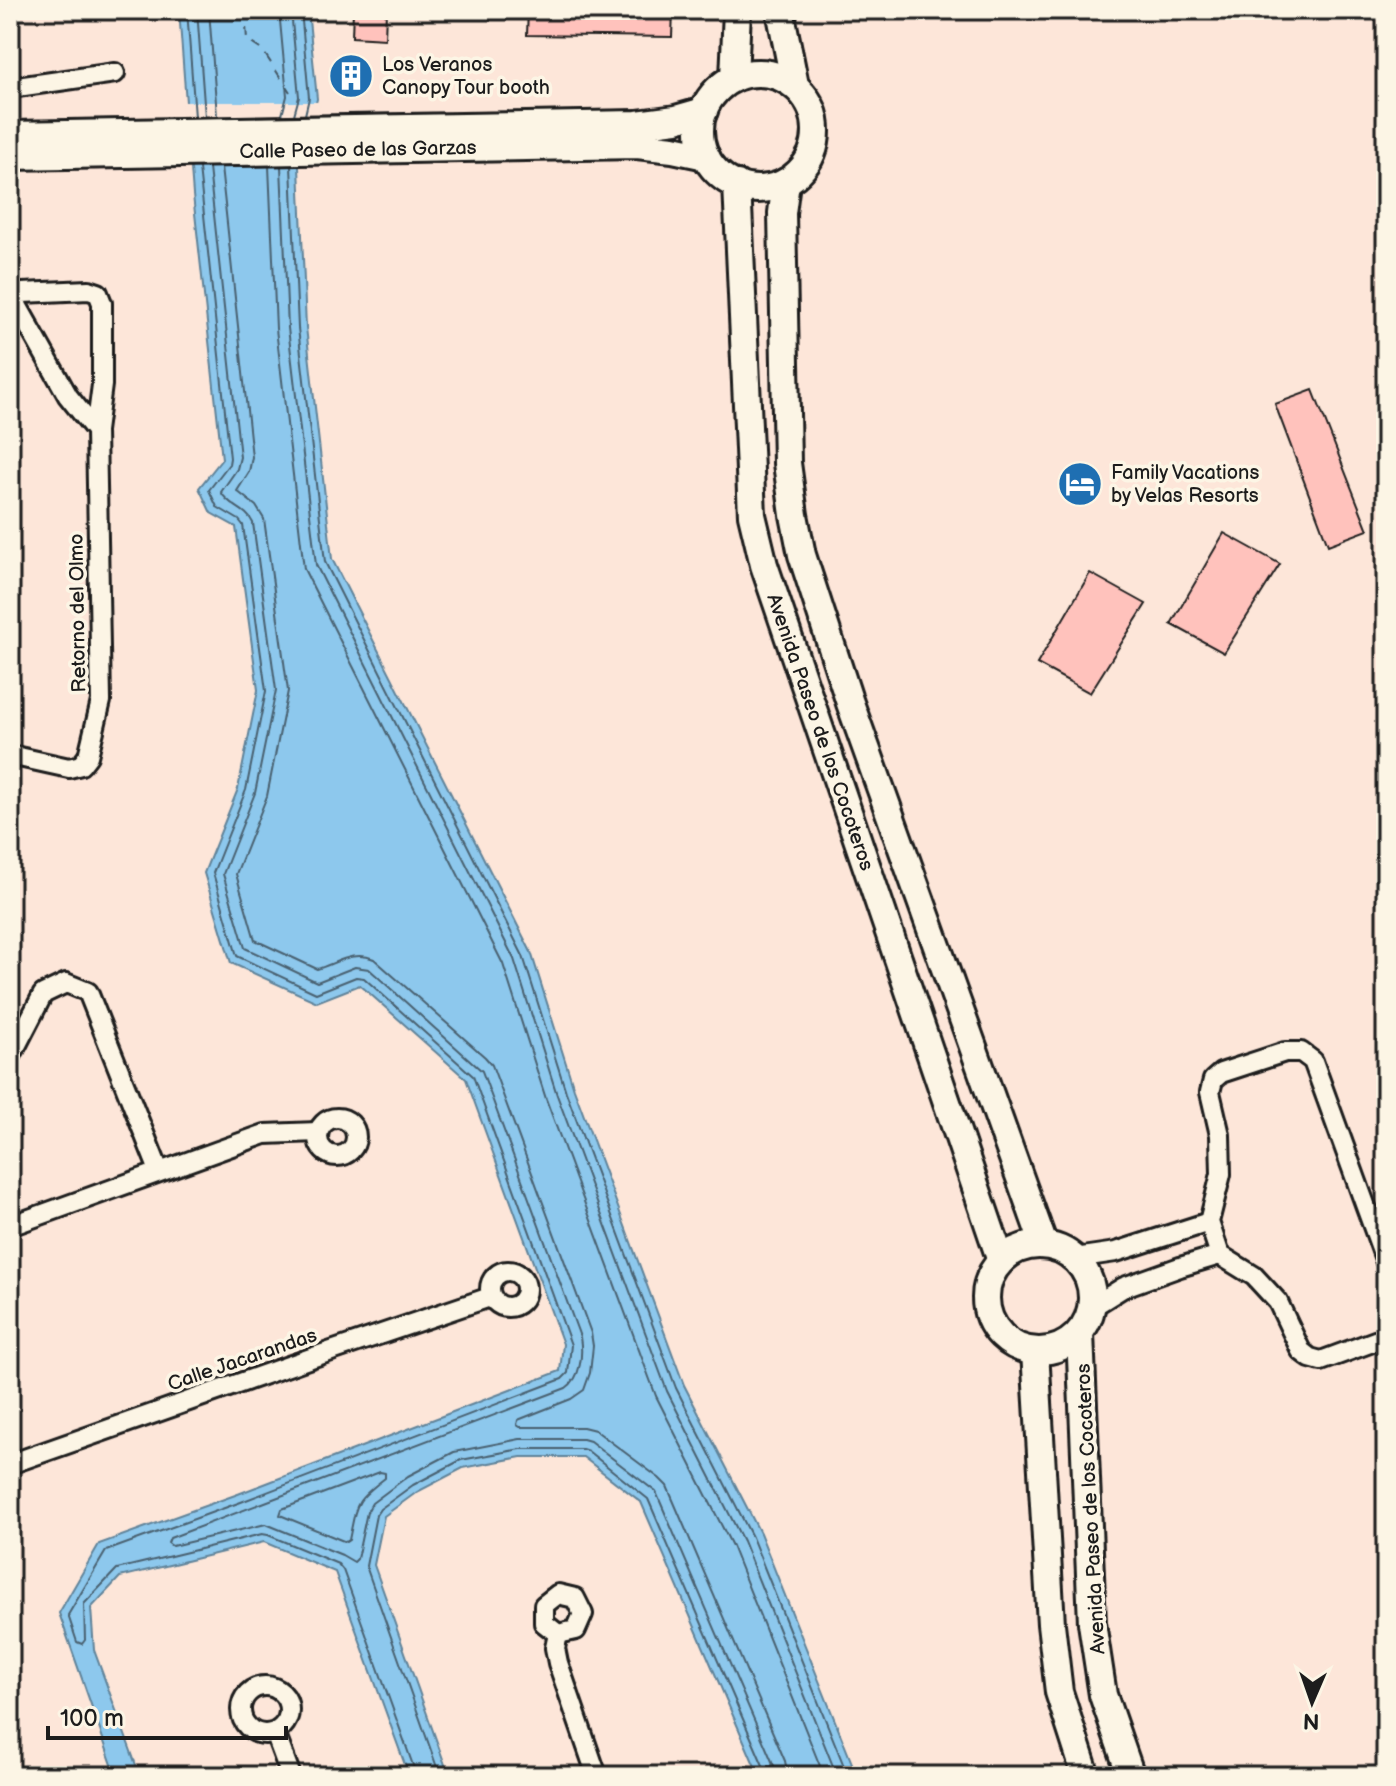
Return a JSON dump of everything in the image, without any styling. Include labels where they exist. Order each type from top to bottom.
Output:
[{"type":"street","points":[[734,78],[737,10]]},
{"type":"street","points":[[780,10],[795,85]]},
{"type":"street","points":[[10,88],[115,73]]},
{"type":"street","points":[[757,73],[780,77],[795,85],[807,98],[817,130],[815,147],[808,162],[786,182],[770,188],[753,189],[724,177],[706,156],[701,141],[700,126],[710,98],[734,78],[757,73]]},
{"type":"street","name":"Calle Paseo de las Garzas","points":[[10,156],[164,143],[349,139],[637,124],[676,119],[704,111]]},
{"type":"street","name":"Calle Paseo de las Garzas","points":[[10,135],[164,143]]},
{"type":"street","name":"Calle Paseo de las Garzas","points":[[349,139],[637,145],[706,156]]},
{"type":"street","name":"Avenida Paseo de los Cocoteros","points":[[786,182],[782,213],[787,463],[802,555],[850,703],[1044,1245]]},
{"type":"street","name":"Avenida Paseo de los Cocoteros","points":[[737,184],[752,515],[761,553],[1001,1261]]},
{"type":"street","name":"Retorno del Olmo","points":[[10,755],[69,768],[81,765],[88,756],[101,701],[96,431],[102,385],[102,303],[98,293],[89,290],[22,293],[16,299],[18,307],[68,396],[96,431]]},
{"type":"street","points":[[10,1058],[43,994],[66,983],[88,992],[159,1171]]},
{"type":"street","points":[[1386,1262],[1313,1061],[1301,1052],[1285,1052],[1221,1073],[1213,1080],[1210,1092],[1220,1135],[1221,1174],[1209,1222],[1220,1255],[1254,1276],[1278,1302],[1301,1351],[1310,1358],[1321,1361],[1386,1337]]},
{"type":"street","points":[[10,1226],[265,1134],[318,1132]]},
{"type":"street","points":[[1075,1258],[1116,1252],[1209,1222]]},
{"type":"street","points":[[1086,1776],[1059,1692],[1051,1624],[1035,1351],[1011,1343],[993,1325],[987,1309],[986,1292],[991,1275],[1012,1252],[1026,1246],[1044,1245],[1061,1249],[1075,1258],[1086,1272],[1091,1283],[1092,1307]]},
{"type":"street","points":[[1092,1307],[1124,1287],[1220,1255]]},
{"type":"street","name":"Calle Jacarandas","points":[[10,1464],[490,1297]]},
{"type":"street","name":"Avenida Paseo de los Cocoteros","points":[[1035,1351],[1052,1350],[1080,1333],[1092,1307]]},
{"type":"street","name":"Avenida Paseo de los Cocoteros","points":[[1080,1333],[1092,1623],[1103,1695],[1131,1776]]},
{"type":"street","points":[[558,1634],[555,1648],[558,1663],[597,1776]]},
{"type":"street","points":[[275,1733],[291,1776]]},
{"type":"water","points":[[179,10],[308,10],[317,99],[299,167],[306,327],[332,559],[531,952],[574,1089],[684,1385],[760,1533],[857,1776],[759,1776],[641,1502],[583,1457],[521,1457],[463,1468],[417,1492],[384,1516],[374,1565],[449,1776],[409,1776],[335,1572],[264,1542],[120,1577],[91,1608],[94,1650],[140,1776],[116,1776],[59,1613],[99,1544],[560,1371],[563,1344],[466,1079],[360,985],[317,1002],[231,963],[204,873],[238,789],[258,690],[236,527],[211,513],[199,488],[222,459],[193,195]]},
{"type":"pier","points":[[182,102],[320,102],[307,154],[186,154]]},
{"type":"building","points":[[353,10],[386,10],[385,39],[352,37]]},
{"type":"building","points":[[528,10],[673,10],[672,37],[527,35]]},
{"type":"building","name":"Los Veranos Canopy Tour booth","points":[[342,69],[360,70],[360,83],[342,82]]},
{"type":"building","points":[[1313,390],[1368,530],[1328,545],[1275,404]]},
{"type":"building","points":[[1224,533],[1280,564],[1224,653],[1171,624]]},
{"type":"building","points":[[1090,573],[1146,604],[1090,693],[1037,664]]},
{"type":"ferry route","points":[[245,10],[247,40],[263,51],[290,92]]},
{"type":"place","name":"Los Veranos Canopy Tour booth","points":[[351,76]]},
{"type":"place","name":"Family Vacations by Velas Resorts","points":[[1080,484]]}]
